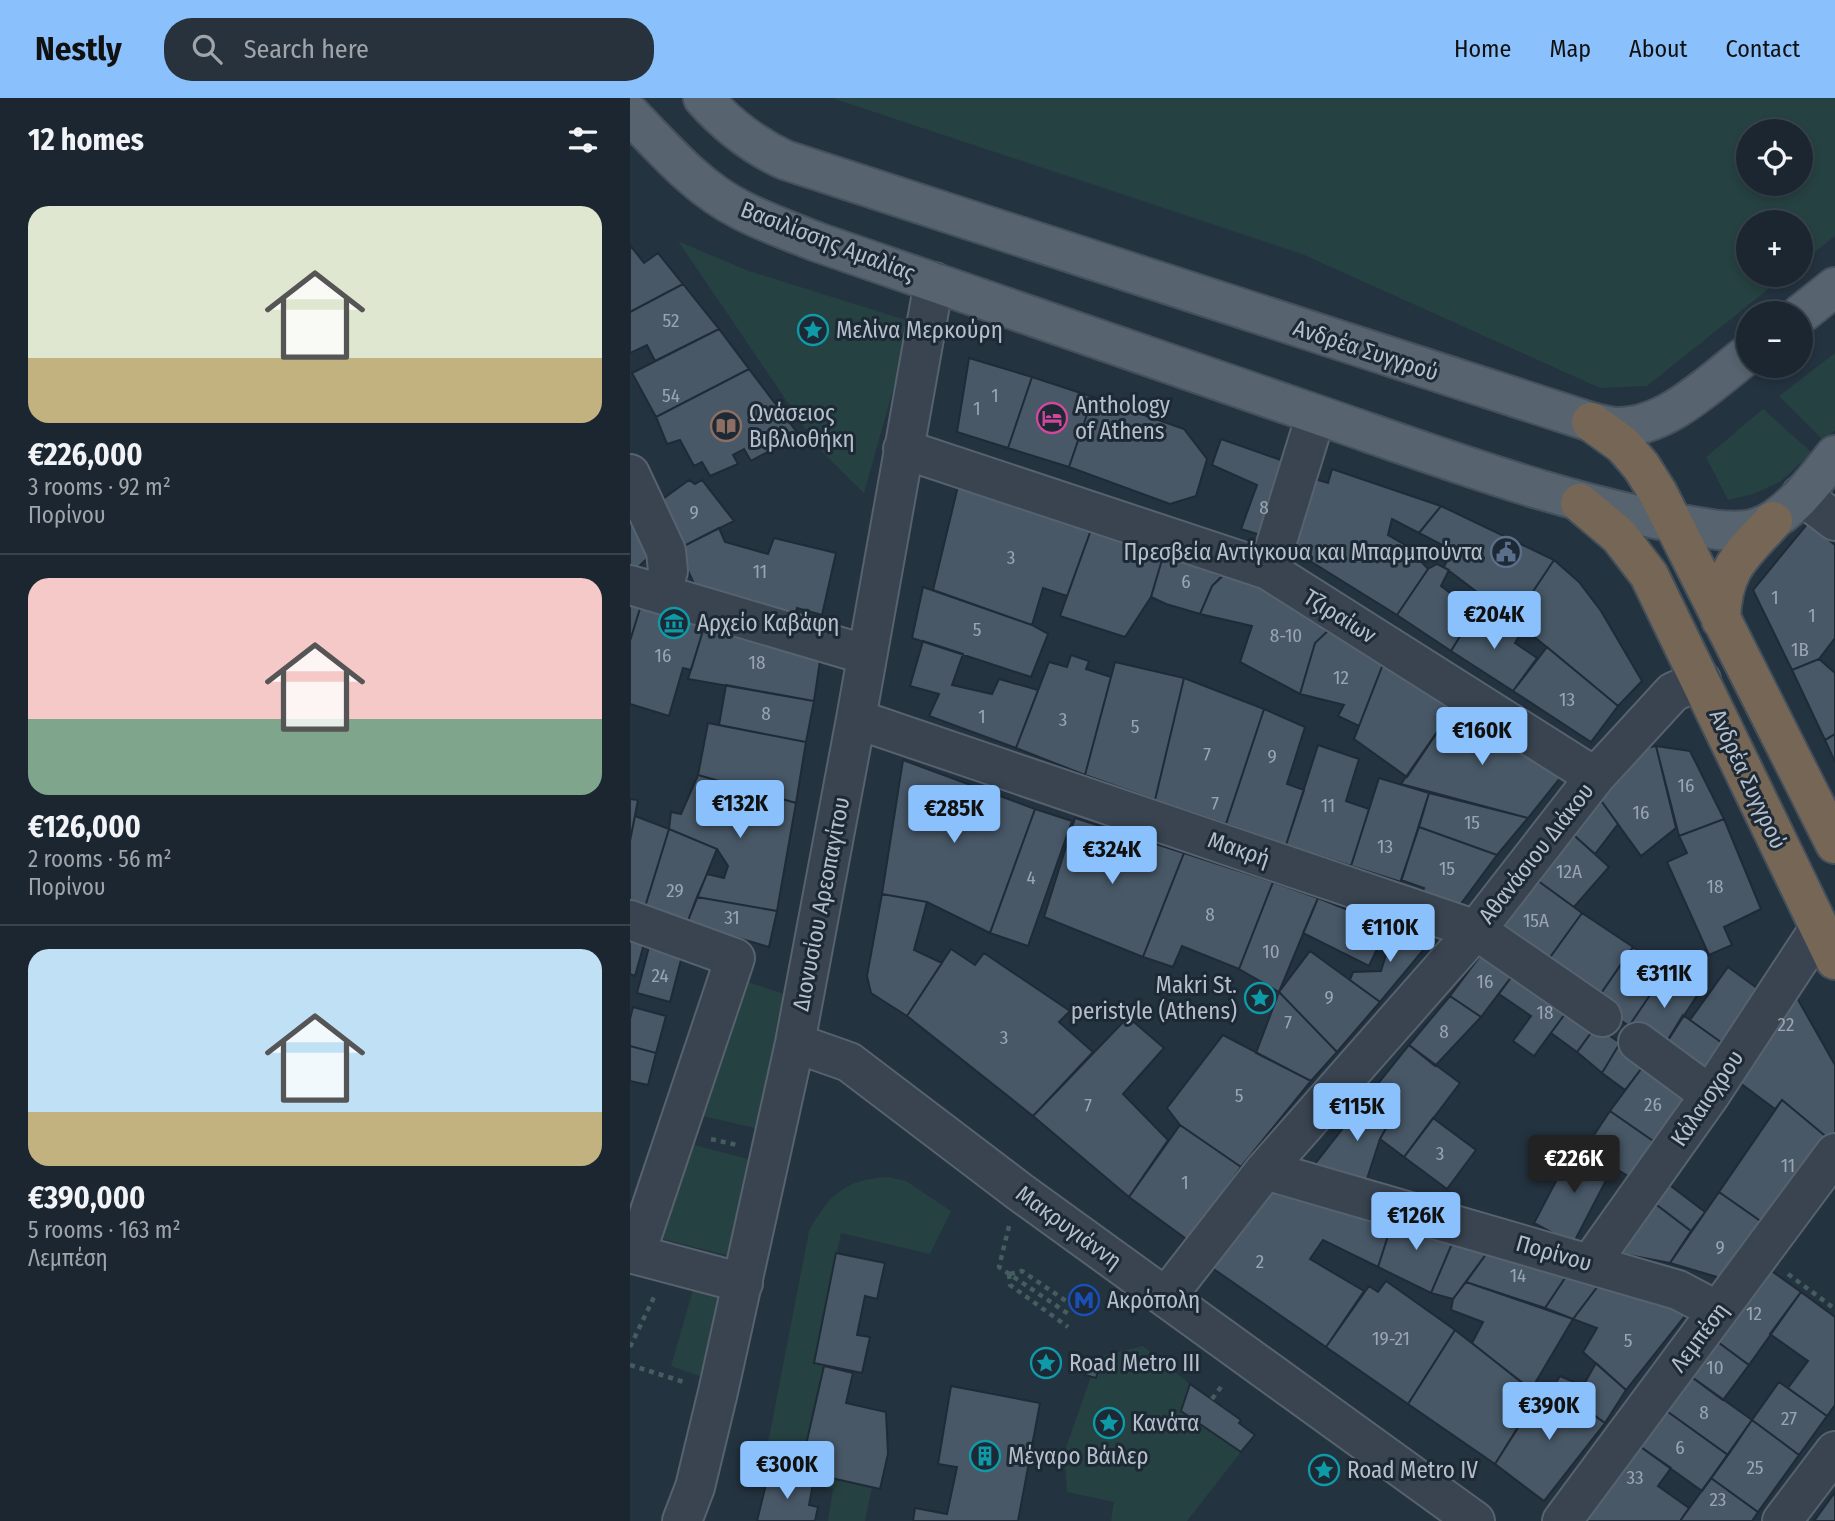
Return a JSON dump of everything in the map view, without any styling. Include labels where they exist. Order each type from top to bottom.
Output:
[{"type":"highway","name":"Ανδρέα Συγγρού","points":[[1591,422],[1623,445],[1641,466],[1835,844]]},
{"type":"highway","name":"Ανδρέα Συγγρού","points":[[1580,503],[1619,536],[1649,575],[1827,945]]},
{"type":"highway","points":[[1721,620],[1721,603],[1729,572],[1773,521]]},
{"type":"main road","name":"Ανδρέα Συγγρού","points":[[703,98],[716,114],[748,141],[785,160],[1591,422]]},
{"type":"main road","name":"Βασιλίσσης Αμαλίας","points":[[630,114],[685,170],[739,209],[817,242],[934,282]]},
{"type":"main road","name":"Ανδρέα Συγγρού","points":[[934,282],[1521,485],[1580,503],[1672,522]]},
{"type":"main road","points":[[1813,304],[1835,287]]},
{"type":"main road","points":[[1591,422],[1617,427],[1635,425],[1661,416],[1685,402],[1736,363]]},
{"type":"main road","points":[[1672,522],[1718,530],[1739,531],[1756,528],[1773,521],[1801,495],[1835,455]]},
{"type":"street","name":"Διονυσίου Αρεοπαγίτου","points":[[682,1521],[695,1487],[718,1392],[795,1043],[934,282]]},
{"type":"street","points":[[1268,570],[1316,415]]},
{"type":"street","name":"Τζιραίων","points":[[903,449],[1268,570],[1595,777]]},
{"type":"street","points":[[630,474],[666,551],[668,571],[646,589]]},
{"type":"street","points":[[1801,495],[1835,521]]},
{"type":"street","points":[[646,589],[867,655]]},
{"type":"street","name":"Αθανάσιου Διάκου","points":[[1166,1297],[1265,1170],[1476,930],[1595,777],[1673,692],[1701,680]]},
{"type":"street","name":"Μακρή","points":[[856,719],[1476,930],[1602,1017]]},
{"type":"street","points":[[630,920],[735,958],[678,1131],[633,1253],[743,1283]]},
{"type":"street","name":"Κάλαισχρου","points":[[1590,1264],[1710,1095],[1827,945]]},
{"type":"street","points":[[1638,1042],[1710,1095]]},
{"type":"street","name":"Μακρυγιάννη","points":[[795,1043],[849,1062],[1020,1192],[1475,1521]]},
{"type":"street","name":"Λεμπέση","points":[[1562,1521],[1835,1153]]},
{"type":"street","name":"Πορίνου","points":[[1265,1170],[1678,1290],[1718,1311]]},
{"type":"street","points":[[1782,1521],[1835,1451]]},
{"type":"path","points":[[678,1131],[772,1154]]},
{"type":"path","points":[[1020,1192],[998,1266],[1070,1315]]},
{"type":"path","points":[[1761,1254],[1835,1308]]},
{"type":"path","points":[[1009,1274],[1022,1271],[1072,1305]]},
{"type":"path","points":[[1009,1274],[1010,1285],[1068,1326]]},
{"type":"path","points":[[630,1347],[653,1298]]},
{"type":"path","points":[[630,1365],[718,1392]]},
{"type":"green space","points":[[832,98],[1835,98],[1835,236],[1813,253],[1813,210],[1736,210],[1736,287],[1771,287],[1753,301],[1736,301],[1736,315],[1647,386],[1600,388],[1302,254]]},
{"type":"green space","points":[[678,241],[746,270],[912,322],[864,493],[820,450]]},
{"type":"green space","points":[[1835,353],[1835,430],[1825,442],[1779,396],[1802,378],[1813,378],[1813,370]]},
{"type":"green space","points":[[1763,409],[1812,453],[1780,482],[1753,494],[1728,500],[1706,457]]},
{"type":"green space","points":[[739,979],[790,996],[759,1129],[694,1114]]},
{"type":"green space","points":[[687,1143],[755,1161],[735,1257],[658,1238]]},
{"type":"green space","points":[[888,1177],[906,1181],[951,1211],[930,1254],[841,1233],[814,1362],[825,1365],[800,1470],[872,1487],[865,1521],[828,1521],[833,1489],[762,1474],[809,1231],[824,1208],[840,1191],[860,1181]]},
{"type":"green space","points":[[694,1287],[724,1296],[705,1378],[671,1366]]},
{"type":"green space","points":[[1143,1346],[1190,1384],[1182,1411],[1241,1452],[1187,1521],[1111,1521],[1114,1502],[1067,1492],[1064,1453],[1098,1357]]},
{"type":"building","points":[[630,245],[644,263],[658,253],[683,284],[630,312]]},
{"type":"building","points":[[683,284],[719,329],[655,361],[647,345],[630,353],[630,312]]},
{"type":"building","points":[[719,329],[749,369],[656,417],[632,373]]},
{"type":"building","points":[[969,358],[1032,377],[1008,448],[957,432]]},
{"type":"building","name":"Ωνάσειος Βιβλιοθήκη","points":[[749,369],[799,435],[751,461],[744,449],[733,455],[738,464],[710,476],[702,462],[694,466],[680,440],[667,444],[656,417]]},
{"type":"building","name":"Anthology of Athens","points":[[1032,377],[1093,397],[1069,467],[1008,448]]},
{"type":"building","points":[[1093,397],[1184,429],[1207,459],[1196,496],[1170,504],[1069,467]]},
{"type":"building","points":[[1221,439],[1292,464],[1270,538],[1241,529],[1257,485],[1212,465]]},
{"type":"building","points":[[1332,469],[1441,506],[1419,533],[1392,519],[1388,535],[1407,546],[1428,569],[1397,615],[1294,551],[1315,479],[1328,483]]},
{"type":"building","points":[[689,480],[695,484],[702,480],[734,521],[678,549],[656,504]]},
{"type":"building","points":[[959,482],[1092,527],[1067,596],[1043,588],[1032,625],[933,590]]},
{"type":"building","points":[[630,503],[653,553],[632,573],[630,572]]},
{"type":"building","points":[[1441,506],[1554,560],[1514,620],[1444,567],[1452,550],[1419,533]]},
{"type":"building","points":[[1808,523],[1835,545],[1835,638],[1819,659],[1792,670],[1753,590]]},
{"type":"building","points":[[1092,527],[1164,553],[1151,597],[1125,637],[1060,616]]},
{"type":"building","points":[[719,528],[725,542],[768,554],[774,538],[836,553],[822,615],[797,608],[794,620],[696,588],[678,549]]},
{"type":"building","points":[[1164,553],[1222,576],[1212,586],[1200,614],[1151,597]]},
{"type":"building","points":[[1554,560],[1579,582],[1601,611],[1642,681],[1618,706],[1514,620]]},
{"type":"building","points":[[1437,564],[1449,570],[1441,586],[1475,612],[1451,651],[1397,615],[1428,569]]},
{"type":"building","points":[[1229,570],[1333,626],[1315,643],[1300,694],[1240,662],[1252,626],[1200,614],[1212,586]]},
{"type":"building","points":[[923,587],[1032,625],[1048,634],[1031,677],[912,638]]},
{"type":"building","points":[[630,598],[642,602],[630,641]]},
{"type":"building","points":[[642,602],[706,621],[691,670],[683,668],[669,716],[630,704],[630,641]]},
{"type":"building","points":[[1475,612],[1499,627],[1504,622],[1519,636],[1515,643],[1537,658],[1513,691],[1451,651]]},
{"type":"building","points":[[706,621],[821,654],[814,701],[688,679]]},
{"type":"building","points":[[1333,626],[1385,659],[1359,726],[1338,716],[1344,705],[1300,694],[1315,643]]},
{"type":"building","points":[[923,641],[963,654],[952,685],[992,694],[999,679],[1038,690],[1016,748],[929,716],[939,694],[910,686]]},
{"type":"building","points":[[1547,647],[1618,706],[1591,742],[1513,691]]},
{"type":"building","points":[[1071,655],[1089,661],[1086,669],[1111,677],[1085,775],[1016,748],[1049,662],[1067,667]]},
{"type":"building","points":[[1385,659],[1457,703],[1407,777],[1354,739]]},
{"type":"building","points":[[1819,659],[1835,673],[1835,734],[1825,740],[1792,670]]},
{"type":"building","points":[[1115,662],[1184,678],[1155,800],[1085,775]]},
{"type":"building","points":[[1184,678],[1264,709],[1226,824],[1155,800]]},
{"type":"building","points":[[726,685],[814,701],[806,742],[719,725]]},
{"type":"building","points":[[1457,703],[1564,773],[1528,818],[1401,784]]},
{"type":"building","points":[[1264,709],[1305,727],[1287,784],[1304,790],[1286,845],[1226,824]]},
{"type":"building","points":[[708,723],[806,742],[796,803],[698,775]]},
{"type":"building","points":[[1835,734],[1835,762],[1825,740]]},
{"type":"building","points":[[1318,745],[1359,759],[1346,801],[1369,809],[1351,866],[1286,845]]},
{"type":"building","points":[[1656,746],[1676,828],[1641,856],[1597,795],[1640,749]]},
{"type":"building","points":[[1656,746],[1690,751],[1724,819],[1679,836]]},
{"type":"building","points":[[903,760],[1035,809],[990,933],[927,902],[882,894]]},
{"type":"building","points":[[698,775],[796,803],[777,911],[697,897],[707,874],[724,878],[728,866],[717,849],[669,829],[671,812],[681,814]]},
{"type":"building","points":[[1379,778],[1429,793],[1401,882],[1351,866]]},
{"type":"building","points":[[1429,793],[1528,818],[1497,855],[1419,827]]},
{"type":"building","points":[[1597,795],[1618,824],[1595,854],[1567,829]]},
{"type":"building","points":[[630,799],[638,800],[630,841]]},
{"type":"building","points":[[1035,809],[1072,821],[1028,946],[990,933]]},
{"type":"building","points":[[635,816],[669,829],[645,907],[630,902],[630,841]]},
{"type":"building","points":[[1075,818],[1184,853],[1143,957],[1044,917]]},
{"type":"building","points":[[1724,819],[1761,909],[1724,927],[1732,945],[1709,955],[1667,862],[1687,853],[1679,836]]},
{"type":"building","points":[[1419,827],[1497,855],[1460,905],[1421,895],[1424,888],[1401,880]]},
{"type":"building","points":[[669,829],[717,849],[687,923],[645,907]]},
{"type":"building","points":[[1567,829],[1609,867],[1574,907],[1530,875]]},
{"type":"building","points":[[1184,853],[1273,882],[1239,969],[1182,946],[1173,967],[1143,957]]},
{"type":"building","points":[[1530,875],[1582,913],[1543,967],[1489,928]]},
{"type":"building","points":[[1273,882],[1318,898],[1279,992],[1239,969]]},
{"type":"building","points":[[882,894],[927,902],[914,950],[942,963],[907,1016],[871,993],[867,976]]},
{"type":"building","points":[[697,897],[777,911],[769,947],[687,923]]},
{"type":"building","points":[[1318,898],[1388,926],[1369,966],[1303,933]]},
{"type":"building","points":[[1582,913],[1633,947],[1595,1002],[1543,967]]},
{"type":"building","points":[[1388,926],[1424,941],[1425,948],[1380,1002],[1350,980],[1353,972],[1381,971],[1389,945],[1380,942]]},
{"type":"building","points":[[630,939],[644,944],[635,976],[630,974]]},
{"type":"building","points":[[649,947],[682,956],[670,1002],[637,993]]},
{"type":"building","points":[[1487,947],[1518,968],[1481,1017],[1450,996]]},
{"type":"building","points":[[1633,947],[1667,970],[1629,1026],[1595,1002]]},
{"type":"building","points":[[951,949],[975,965],[984,953],[1070,1011],[1059,1022],[1093,1052],[1033,1116],[907,1016]]},
{"type":"building","points":[[1310,951],[1380,1002],[1337,1052],[1279,992]]},
{"type":"building","points":[[1728,967],[1761,991],[1732,1050],[1690,1020]]},
{"type":"building","points":[[1518,968],[1570,1007],[1534,1056],[1513,1041],[1531,1016],[1499,994]]},
{"type":"building","points":[[1667,970],[1700,991],[1661,1051],[1629,1026]]},
{"type":"building","points":[[1788,982],[1835,1065],[1835,1144],[1782,1100],[1775,1109],[1728,1074]]},
{"type":"building","points":[[1279,992],[1337,1052],[1311,1081],[1256,1053]]},
{"type":"building","points":[[1450,996],[1481,1017],[1435,1066],[1409,1045]]},
{"type":"building","points":[[633,1007],[666,1016],[656,1053],[630,1046]]},
{"type":"building","points":[[1570,1007],[1596,1026],[1577,1052],[1551,1033]]},
{"type":"building","points":[[1683,1015],[1732,1050],[1709,1085],[1661,1051]]},
{"type":"building","points":[[1128,1017],[1164,1048],[1123,1094],[1168,1140],[1129,1197],[1033,1116]]},
{"type":"building","points":[[1596,1026],[1620,1043],[1602,1073],[1577,1052]]},
{"type":"building","points":[[1223,1035],[1311,1081],[1241,1167],[1180,1125],[1167,1108]]},
{"type":"building","points":[[1620,1043],[1647,1061],[1625,1090],[1602,1073]]},
{"type":"building","points":[[1409,1045],[1460,1083],[1404,1157],[1380,1139],[1394,1114],[1369,1095]]},
{"type":"building","points":[[630,1046],[656,1053],[648,1085],[630,1081]]},
{"type":"building","points":[[1647,1061],[1696,1097],[1662,1147],[1610,1111]]},
{"type":"building","points":[[1369,1095],[1394,1114],[1380,1139],[1366,1182],[1311,1169]]},
{"type":"building","points":[[1782,1100],[1835,1144],[1772,1229],[1719,1192]]},
{"type":"building","points":[[1610,1111],[1662,1147],[1640,1183],[1584,1150]]},
{"type":"building","points":[[1433,1118],[1476,1150],[1447,1189],[1404,1157]]},
{"type":"building","points":[[1180,1125],[1241,1167],[1189,1241],[1129,1197]]},
{"type":"building","points":[[1575,1145],[1613,1167],[1573,1244],[1534,1223]]},
{"type":"building","points":[[1659,1177],[1705,1212],[1691,1231],[1645,1196]]},
{"type":"building","points":[[1262,1179],[1394,1217],[1378,1267],[1323,1240],[1310,1259],[1364,1291],[1326,1347],[1205,1263]]},
{"type":"building","points":[[1719,1192],[1772,1229],[1734,1282],[1670,1263]]},
{"type":"building","points":[[1645,1196],[1691,1231],[1670,1263],[1623,1254],[1613,1236]]},
{"type":"building","points":[[1394,1217],[1457,1232],[1431,1293],[1378,1267]]},
{"type":"building","points":[[1457,1232],[1492,1246],[1453,1299],[1431,1293]]},
{"type":"building","points":[[1492,1246],[1571,1269],[1545,1308],[1466,1282]]},
{"type":"building","points":[[836,1253],[885,1263],[877,1299],[865,1296],[857,1335],[870,1337],[862,1373],[814,1363]]},
{"type":"building","points":[[1759,1262],[1801,1292],[1749,1365],[1707,1334]]},
{"type":"building","points":[[1571,1269],[1604,1278],[1573,1319],[1545,1308]]},
{"type":"building","points":[[1604,1278],[1688,1312],[1626,1390],[1583,1352],[1597,1328],[1573,1319]]},
{"type":"building","points":[[1386,1281],[1455,1330],[1408,1404],[1326,1347],[1369,1286],[1378,1292]]},
{"type":"building","points":[[1466,1282],[1573,1319],[1531,1390],[1472,1343],[1483,1322],[1451,1310],[1453,1299]]},
{"type":"building","points":[[1801,1292],[1835,1317],[1835,1405],[1827,1416],[1788,1388],[1808,1361],[1770,1334]]},
{"type":"building","points":[[1455,1330],[1538,1395],[1495,1464],[1408,1404]]},
{"type":"building","points":[[1707,1334],[1749,1365],[1723,1400],[1682,1370]]},
{"type":"building","points":[[1596,1363],[1626,1390],[1605,1423],[1554,1386],[1560,1376],[1583,1386]]},
{"type":"building","points":[[1089,1364],[1099,1367],[1096,1378],[1085,1375]]},
{"type":"building","points":[[824,1366],[853,1373],[846,1403],[886,1412],[888,1454],[880,1489],[800,1471]]},
{"type":"building","points":[[1682,1370],[1752,1420],[1728,1455],[1657,1404]]},
{"type":"building","points":[[1547,1382],[1605,1423],[1544,1501],[1495,1464]]},
{"type":"building","points":[[1779,1382],[1827,1416],[1799,1455],[1752,1420]]},
{"type":"building","points":[[1190,1384],[1241,1420],[1239,1423],[1255,1435],[1241,1452],[1181,1411]]},
{"type":"building","name":"Μέγαρο Βάιλερ","points":[[951,1386],[1040,1403],[1018,1521],[913,1521],[915,1508],[947,1514],[957,1467],[938,1464]]},
{"type":"building","points":[[1657,1404],[1728,1455],[1702,1491],[1631,1440]]},
{"type":"building","points":[[1752,1420],[1799,1455],[1758,1512],[1711,1478]]},
{"type":"building","points":[[1631,1440],[1671,1468],[1658,1486],[1689,1508],[1680,1521],[1576,1521]]},
{"type":"building","points":[[762,1474],[813,1484],[809,1505],[818,1507],[815,1521],[757,1521],[768,1476]]},
{"type":"building","points":[[1711,1478],[1758,1512],[1752,1521],[1680,1521]]},
{"type":"building","points":[[1835,1492],[1835,1521],[1814,1521]]},
{"type":"place","name":"Μελίνα Μερκούρη","points":[[813,330]]},
{"type":"place","name":"Anthology of Athens","points":[[1052,418]]},
{"type":"place","name":"Ωνάσειος Βιβλιοθήκη","points":[[726,426]]},
{"type":"place","name":"Πρεσβεία Αντίγκουα και Μπαρμπούντα","points":[[1506,552]]},
{"type":"place","name":"Αρχείο Καβάφη","points":[[674,623]]},
{"type":"place","name":"Makri St. peristyle (Athens)","points":[[1260,998]]},
{"type":"place","name":"Ακρόπολη","points":[[1084,1300]]},
{"type":"place","name":"Road Metro III","points":[[1046,1363]]},
{"type":"place","name":"Κανάτα","points":[[1109,1423]]},
{"type":"place","name":"Μέγαρο Βάιλερ","points":[[985,1456]]},
{"type":"place","name":"Road Metro IV","points":[[1324,1470]]}]
